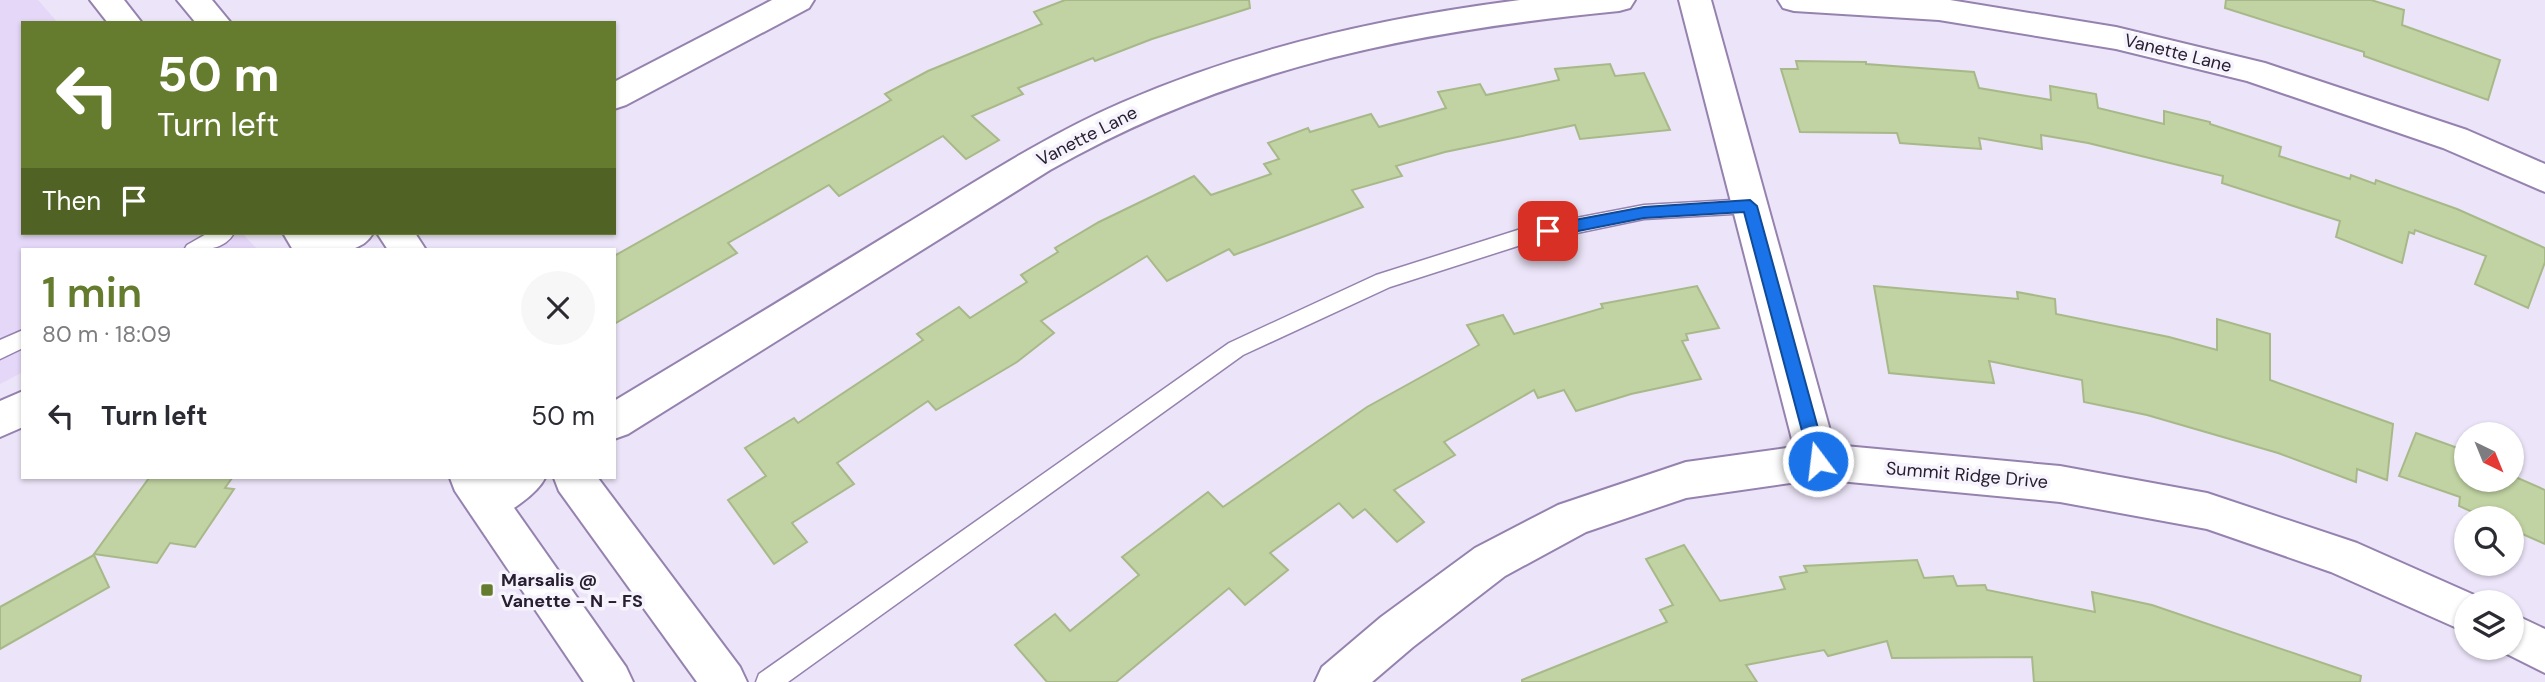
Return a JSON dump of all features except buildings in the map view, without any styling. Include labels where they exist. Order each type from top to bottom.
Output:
[{"type":"street","points":[[106,0],[124,21]]},
{"type":"street","points":[[194,0],[213,21]]},
{"type":"street","points":[[616,96],[798,0]]},
{"type":"street","name":"Vanette Lane","points":[[616,421],[1045,155],[1164,98],[1264,65],[1360,39],[1449,21],[1619,0]]},
{"type":"street","points":[[1695,0],[1818,461]]},
{"type":"street","name":"Vanette Lane","points":[[1794,0],[1939,9],[2116,38],[2253,71],[2455,139],[2545,179]]},
{"type":"street","points":[[326,248],[351,235]]},
{"type":"street","points":[[0,419],[21,409]]},
{"type":"street","name":"Summit Ridge Drive","points":[[1338,682],[1397,632],[1490,562],[1573,518],[1686,480],[1818,461],[2060,484],[2207,510],[2342,557],[2454,606]]},
{"type":"street","points":[[520,479],[478,490],[610,682]]},
{"type":"street","points":[[576,479],[724,682]]},
{"type":"street","points":[[2524,640],[2545,652]]},
{"type":"lane","points":[[768,682],[1236,349],[1383,281],[1524,236],[1644,212],[1750,206]]},
{"type":"lane","points":[[198,248],[220,235]]},
{"type":"lane","points":[[0,350],[21,339]]},
{"type":"shaded area","points":[[0,0],[38,0],[56,21],[21,21],[21,235],[244,235],[256,248],[21,248],[21,373],[0,384]]},
{"type":"place","name":"Marsalis @ Vanette - N - FS","points":[[487,590]]},
{"type":"route","points":[[1548,231],[1644,212],[1750,206],[1818,461]]}]
